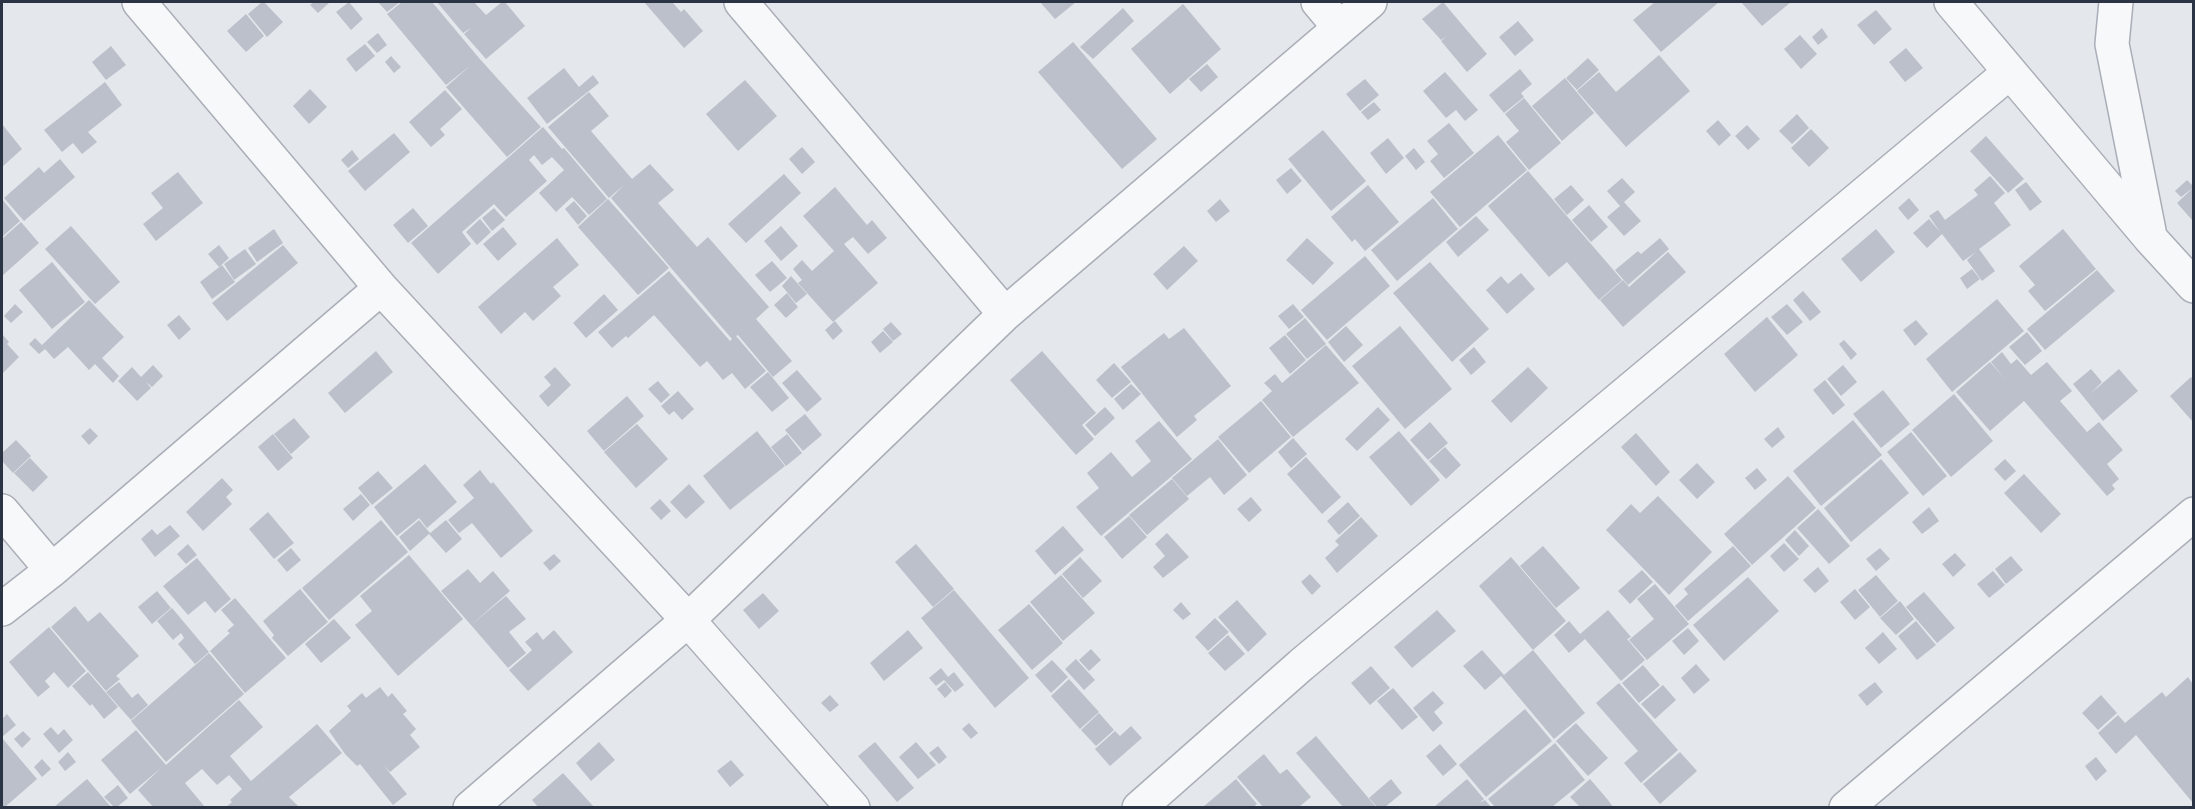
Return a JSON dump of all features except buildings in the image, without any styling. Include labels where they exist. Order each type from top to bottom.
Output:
[{"type":"street","points":[[139,2],[381,288],[688,620],[854,807]]},
{"type":"street","points":[[741,2],[1005,314]]},
{"type":"street","points":[[1318,2],[1339,27]]},
{"type":"street","points":[[470,807],[688,620],[1005,314],[1370,2]]},
{"type":"street","points":[[1951,2],[2193,286]]},
{"type":"street","points":[[2116,2],[2112,44],[2150,238]]},
{"type":"street","points":[[1139,807],[1301,665],[2010,72]]},
{"type":"street","points":[[2,609],[52,570],[381,288]]},
{"type":"street","points":[[2,511],[52,570]]},
{"type":"street","points":[[1846,807],[2193,514]]}]
